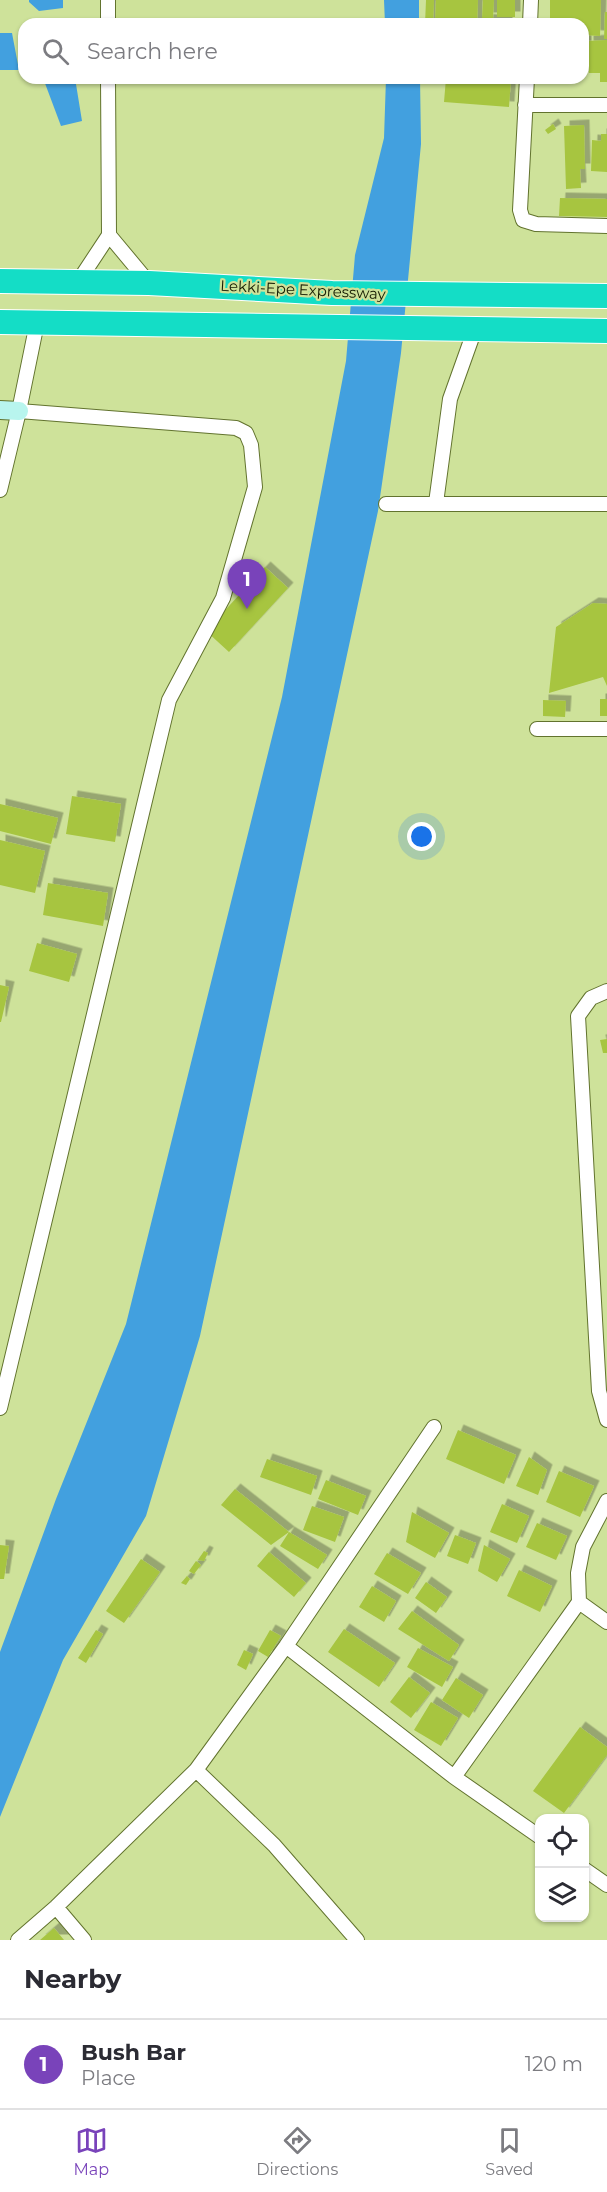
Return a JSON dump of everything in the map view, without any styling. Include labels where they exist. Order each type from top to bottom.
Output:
[{"type":"highway","name":"Lekki-Epe Expressway","points":[[0,281],[149,283],[434,296],[607,296]]},
{"type":"highway","points":[[0,322],[607,331]]},
{"type":"street","points":[[108,0],[108,18]]},
{"type":"street","points":[[530,18],[531,0]]},
{"type":"street","points":[[78,282],[109,236],[108,84]]},
{"type":"street","points":[[527,84],[520,210],[523,220],[536,224],[607,226]]},
{"type":"street","points":[[525,105],[607,105]]},
{"type":"street","points":[[109,236],[149,283]]},
{"type":"street","points":[[0,490],[20,411],[37,323]]},
{"type":"street","points":[[436,504],[450,399],[476,329]]},
{"type":"street","points":[[0,410],[236,428],[246,433],[251,445],[255,487],[223,598],[169,700],[0,1408]]},
{"type":"street","points":[[386,504],[607,504]]},
{"type":"street","points":[[537,729],[607,729]]},
{"type":"street","points":[[607,991],[591,998],[578,1016],[599,1391],[607,1420]]},
{"type":"street","points":[[18,1940],[56,1907],[196,1770],[286,1646],[434,1427]]},
{"type":"street","points":[[454,1777],[579,1602],[578,1573],[583,1546],[607,1501]]},
{"type":"street","points":[[579,1602],[607,1622]]},
{"type":"street","points":[[286,1646],[454,1777],[535,1834]]},
{"type":"street","points":[[196,1770],[274,1845],[357,1940]]},
{"type":"street","points":[[589,1872],[607,1886]]},
{"type":"street","points":[[56,1907],[84,1940]]},
{"type":"water","points":[[29,0],[63,0],[63,8],[39,11]]},
{"type":"water","points":[[384,0],[419,0],[419,18],[385,18]]},
{"type":"water","points":[[0,33],[12,33],[18,70],[0,70]]},
{"type":"water","points":[[45,84],[76,84],[82,121],[61,126]]},
{"type":"water","points":[[386,84],[420,84],[421,144],[401,353],[378,511],[200,1336],[146,1516],[63,1660],[0,1817],[0,1652],[56,1499],[126,1324],[282,697],[346,361],[355,255],[384,138]]},
{"type":"building","points":[[426,0],[434,0],[433,18],[425,18]]},
{"type":"building","points":[[436,0],[478,0],[477,18],[435,18]]},
{"type":"building","points":[[483,0],[494,0],[493,18],[482,18]]},
{"type":"building","points":[[497,0],[515,0],[515,17],[497,17]]},
{"type":"building","points":[[550,0],[601,0],[600,36],[589,35],[589,18],[550,18]]},
{"type":"building","points":[[605,12],[607,12],[607,39],[604,39]]},
{"type":"building","points":[[607,40],[607,82],[600,82],[600,73],[589,73],[589,41]]},
{"type":"building","points":[[446,84],[511,84],[509,107],[444,102]]},
{"type":"building","points":[[553,124],[556,129],[548,134],[545,130]]},
{"type":"building","points":[[584,125],[585,169],[580,169],[581,188],[566,189],[564,126]]},
{"type":"building","points":[[601,134],[607,134],[607,172],[591,171],[592,140],[601,141]]},
{"type":"building","points":[[560,198],[607,199],[607,217],[559,216]]},
{"type":"building","points":[[265,567],[288,588],[229,652],[206,631]]},
{"type":"building","points":[[593,603],[607,604],[607,686],[603,677],[549,693],[556,627]]},
{"type":"building","points":[[600,699],[607,699],[607,716],[600,716]]},
{"type":"building","points":[[543,700],[566,701],[565,717],[543,716]]},
{"type":"building","points":[[72,796],[121,804],[115,842],[66,834]]},
{"type":"building","points":[[0,804],[58,818],[51,844],[0,831]]},
{"type":"building","points":[[0,840],[45,851],[35,893],[0,885]]},
{"type":"building","points":[[48,883],[108,893],[103,926],[43,915]]},
{"type":"building","points":[[37,943],[77,954],[69,982],[29,971]]},
{"type":"building","points":[[0,985],[9,987],[1,1022],[0,1022]]},
{"type":"building","points":[[607,1039],[607,1053],[603,1053],[600,1040]]},
{"type":"building","points":[[458,1430],[516,1455],[504,1484],[446,1459]]},
{"type":"building","points":[[529,1457],[547,1470],[538,1495],[516,1486]]},
{"type":"building","points":[[267,1459],[317,1476],[311,1495],[260,1477]]},
{"type":"building","points":[[559,1471],[594,1486],[580,1517],[546,1502]]},
{"type":"building","points":[[326,1480],[366,1496],[358,1515],[318,1499]]},
{"type":"building","points":[[235,1489],[289,1532],[271,1545],[221,1505]]},
{"type":"building","points":[[502,1504],[529,1516],[517,1543],[490,1532]]},
{"type":"building","points":[[312,1506],[344,1517],[335,1542],[303,1530]]},
{"type":"building","points":[[412,1512],[449,1533],[435,1558],[406,1542]]},
{"type":"building","points":[[537,1523],[567,1536],[556,1560],[526,1547]]},
{"type":"building","points":[[289,1532],[327,1555],[318,1569],[280,1546]]},
{"type":"building","points":[[455,1535],[476,1543],[468,1564],[447,1556]]},
{"type":"building","points":[[0,1545],[9,1546],[4,1579],[0,1579]]},
{"type":"building","points":[[484,1545],[510,1559],[497,1582],[478,1571]]},
{"type":"building","points":[[204,1551],[208,1553],[204,1561],[198,1560]]},
{"type":"building","points":[[269,1552],[306,1583],[294,1597],[257,1566]]},
{"type":"building","points":[[387,1553],[421,1573],[408,1594],[374,1574]]},
{"type":"building","points":[[141,1559],[160,1572],[124,1623],[106,1611]]},
{"type":"building","points":[[196,1561],[201,1565],[194,1574],[189,1571]]},
{"type":"building","points":[[519,1570],[552,1586],[540,1612],[507,1596]]},
{"type":"building","points":[[187,1576],[190,1579],[186,1585],[181,1583]]},
{"type":"building","points":[[426,1582],[447,1597],[436,1613],[415,1598]]},
{"type":"building","points":[[372,1586],[396,1601],[384,1622],[359,1607]]},
{"type":"building","points":[[412,1611],[459,1645],[449,1661],[398,1629]]},
{"type":"building","points":[[344,1629],[395,1663],[379,1687],[328,1652]]},
{"type":"building","points":[[96,1630],[103,1634],[86,1663],[78,1658]]},
{"type":"building","points":[[270,1630],[281,1636],[268,1657],[258,1651]]},
{"type":"building","points":[[418,1648],[453,1667],[442,1687],[407,1667]]},
{"type":"building","points":[[244,1650],[253,1654],[246,1670],[237,1665]]},
{"type":"building","points":[[409,1677],[430,1693],[411,1718],[390,1702]]},
{"type":"building","points":[[456,1678],[483,1695],[469,1718],[442,1700]]},
{"type":"building","points":[[431,1702],[458,1718],[441,1746],[414,1730]]},
{"type":"building","points":[[580,1727],[607,1747],[607,1755],[564,1813],[533,1791]]},
{"type":"building","points":[[54,1928],[64,1940],[40,1940]]},
{"type":"place","name":"Bush Bar","points":[[247,609]]}]
